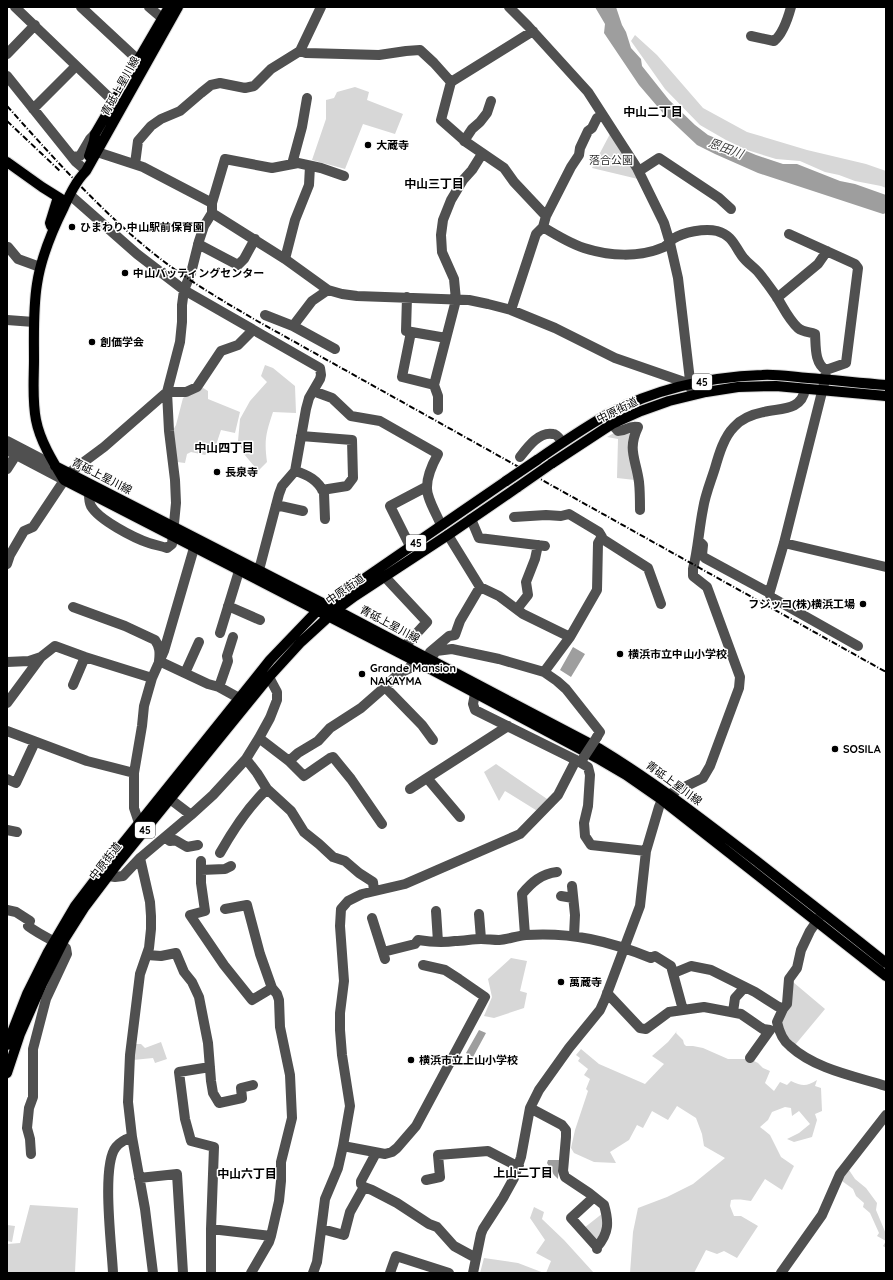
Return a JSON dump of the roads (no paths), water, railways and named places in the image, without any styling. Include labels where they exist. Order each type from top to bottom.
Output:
[{"type":"main road","name":"青砥上星川線","points":[[101,154],[94,141],[95,134],[162,18],[174,9]]},
{"type":"main road","name":"青砥上星川線","points":[[174,9],[166,29],[117,117],[101,154],[86,171],[82,172],[50,223],[52,232],[40,267],[35,298],[34,389],[36,420],[40,435],[55,466],[89,494],[259,570],[405,646],[475,694],[597,758],[666,797]]},
{"type":"main road","points":[[7,162],[65,198]]},
{"type":"main road","name":"中原街道","points":[[7,1045],[27,994],[58,943],[84,908],[105,873],[139,823],[270,660],[317,611],[326,604],[562,442],[616,410],[637,401],[690,384],[724,378],[763,375],[825,375],[886,385]]},
{"type":"main road","name":"中原街道","points":[[105,873],[170,799],[268,677],[301,642],[328,617],[355,596],[471,520],[612,424],[641,411],[669,401],[738,387],[776,386],[886,396]]},
{"type":"main road","name":"青砥上星川線","points":[[66,476],[173,532],[194,548],[328,617],[425,660],[600,749],[631,768],[820,917],[886,962]]},
{"type":"main road","name":"青砥上星川線","points":[[820,917],[886,976]]},
{"type":"main road","name":"中原街道","points":[[7,1074],[20,1034],[58,943]]},
{"type":"street","points":[[15,7],[114,102],[117,117]]},
{"type":"street","points":[[81,7],[138,60],[140,76]]},
{"type":"street","points":[[148,7],[162,18],[166,29]]},
{"type":"street","points":[[135,164],[138,141],[151,126],[180,111],[212,85],[220,83],[245,88],[254,86],[271,69],[300,51],[321,7]]},
{"type":"street","points":[[509,7],[588,92],[639,171],[664,223],[678,278],[690,384],[693,396]]},
{"type":"street","points":[[751,36],[774,41],[779,37],[790,14],[791,7]]},
{"type":"street","points":[[7,54],[35,25]]},
{"type":"street","points":[[533,32],[451,82],[440,120],[464,141],[504,168],[514,182],[546,216]]},
{"type":"street","points":[[300,51],[306,53],[379,56],[406,50],[420,50],[451,82]]},
{"type":"street","points":[[138,60],[148,60]]},
{"type":"street","points":[[33,109],[76,66]]},
{"type":"street","points":[[7,76],[73,157],[82,172]]},
{"type":"street","points":[[292,164],[302,128],[307,98]]},
{"type":"street","points":[[464,141],[472,129],[487,113],[491,100]]},
{"type":"street","points":[[114,102],[125,102]]},
{"type":"street","points":[[511,310],[536,234],[543,227],[546,216],[571,167],[579,155],[580,148],[588,131],[592,128],[597,118],[603,116]]},
{"type":"street","points":[[73,157],[80,156],[90,139],[95,134]]},
{"type":"street","points":[[101,154],[135,164],[180,186],[328,290],[357,296],[469,300],[488,304],[511,310],[555,328],[615,358],[690,384]]},
{"type":"street","points":[[438,410],[438,396],[434,385],[456,300],[454,280],[442,252],[441,234],[443,220],[451,200],[462,180],[472,170],[482,154]]},
{"type":"street","points":[[639,171],[660,158],[719,198],[731,209]]},
{"type":"street","points":[[89,494],[89,501],[92,508],[104,520],[149,543],[167,548],[172,544],[176,503],[167,392],[180,342],[184,290],[191,273],[204,226],[212,208],[225,159],[272,168],[298,163],[321,168],[344,176]]},
{"type":"street","points":[[285,259],[295,220],[308,185],[310,166]]},
{"type":"street","points":[[65,198],[184,290],[320,368],[321,374],[308,404],[295,471],[282,486],[259,570]]},
{"type":"street","points":[[543,227],[584,248],[624,255],[638,255],[665,247],[673,239],[692,231],[717,231],[729,237],[735,244],[741,255],[749,265],[759,273],[790,319],[798,328],[815,334],[817,356],[825,375],[784,542],[770,591],[768,591]]},
{"type":"street","points":[[789,234],[855,264],[858,268],[846,363],[825,375]]},
{"type":"street","points":[[198,244],[238,265],[255,239]]},
{"type":"street","points":[[7,250],[8,247],[18,259],[40,267]]},
{"type":"street","points":[[777,298],[818,264],[827,251]]},
{"type":"street","points":[[293,326],[312,301],[328,290]]},
{"type":"street","points":[[407,297],[406,331],[446,338]]},
{"type":"street","points":[[265,315],[293,326],[335,349]]},
{"type":"street","points":[[7,320],[34,322]]},
{"type":"street","points":[[7,564],[10,555],[24,531],[33,527],[66,476],[104,447],[167,392],[186,392],[197,387],[221,350],[238,345],[253,330]]},
{"type":"street","points":[[411,332],[402,377],[434,385]]},
{"type":"street","points":[[473,1273],[480,1234],[508,1191],[518,1165],[530,1108],[539,1090],[569,1048],[600,1010],[607,993],[640,906],[646,851],[659,807],[666,797],[703,778],[710,766],[739,688],[740,677],[707,587],[693,576],[703,508],[716,461],[728,435],[734,426],[751,416],[764,412],[787,409],[798,402],[805,389]]},
{"type":"street","points":[[313,391],[332,398],[351,416],[380,421],[438,454],[433,464],[426,487],[428,496],[441,525]]},
{"type":"street","points":[[612,424],[618,431],[632,426],[638,427],[632,443],[632,449],[639,482],[640,510]]},
{"type":"street","points":[[520,457],[530,443],[544,435],[553,434],[562,442]]},
{"type":"street","points":[[301,436],[352,440],[353,478],[347,486],[322,490]]},
{"type":"street","points":[[7,441],[55,466]]},
{"type":"street","points":[[7,470],[11,453],[66,476]]},
{"type":"street","points":[[295,471],[307,474],[322,490],[324,494],[325,518]]},
{"type":"street","points":[[410,546],[390,506],[426,487]]},
{"type":"street","points":[[276,505],[303,511]]},
{"type":"street","points":[[514,517],[546,515],[561,516],[570,514],[599,532],[602,537],[601,538],[648,568],[661,604]]},
{"type":"street","points":[[471,520],[479,538],[542,546],[526,582],[528,595],[517,609]]},
{"type":"street","points":[[448,535],[480,587],[499,596],[524,614],[570,636]]},
{"type":"street","points":[[544,672],[570,636],[597,590],[598,543],[601,538]]},
{"type":"street","points":[[698,539],[703,545],[702,555],[705,558],[768,591],[771,597],[858,646]]},
{"type":"street","points":[[784,542],[886,567]]},
{"type":"street","points":[[139,823],[134,808],[134,773],[144,706],[152,678],[164,651],[194,548]]},
{"type":"street","points":[[220,633],[239,571]]},
{"type":"street","points":[[384,577],[427,622],[405,646]]},
{"type":"street","points":[[425,660],[449,636],[455,635],[460,621],[480,587]]},
{"type":"street","points":[[228,606],[260,620]]},
{"type":"street","points":[[73,607],[125,626],[155,640],[160,650],[159,661]]},
{"type":"street","points":[[219,687],[228,661],[227,656],[233,637]]},
{"type":"street","points":[[185,673],[199,642]]},
{"type":"street","points":[[7,703],[41,657],[55,646],[152,678]]},
{"type":"street","points":[[289,761],[298,753],[318,741],[330,728],[361,708],[398,674],[410,668],[411,665],[425,660],[436,651],[452,649],[499,659],[544,672],[557,681],[600,732],[579,761],[558,795],[520,834],[405,884],[362,894],[348,901],[341,909],[340,926],[344,981],[340,1014],[340,1030],[342,1055],[350,1106],[338,1168],[326,1199],[317,1262],[313,1273]]},
{"type":"street","points":[[7,662],[29,661],[41,657]]},
{"type":"street","points":[[73,685],[85,657]]},
{"type":"street","points":[[159,661],[208,684],[219,687],[239,698]]},
{"type":"street","points":[[105,873],[115,877],[123,876],[140,858],[191,815],[246,759],[270,718],[277,700],[277,692],[268,677]]},
{"type":"street","points":[[385,687],[422,725],[433,740]]},
{"type":"street","points":[[475,694],[473,704],[475,710],[579,761],[588,767],[590,775],[588,806],[584,823],[585,836],[591,845],[646,851]]},
{"type":"street","points":[[410,789],[508,726]]},
{"type":"street","points":[[7,731],[87,761],[134,773]]},
{"type":"street","points":[[259,738],[289,761],[304,776],[333,757],[351,779],[382,824]]},
{"type":"street","points":[[7,779],[16,783],[35,742]]},
{"type":"street","points":[[246,759],[267,789],[291,811],[304,832],[333,857],[345,860],[372,882],[374,891]]},
{"type":"street","points":[[427,778],[460,817]]},
{"type":"street","points":[[220,853],[238,823],[258,797],[267,789]]},
{"type":"street","points":[[170,799],[191,815]]},
{"type":"street","points":[[7,830],[17,832]]},
{"type":"street","points":[[165,837],[170,841],[175,840],[187,847],[198,845]]},
{"type":"street","points":[[140,858],[147,890],[151,916],[151,929],[147,954],[140,974],[130,1055],[128,1102],[132,1137],[145,1209],[153,1273]]},
{"type":"street","points":[[231,866],[225,869],[201,866],[205,911],[190,915],[224,965],[252,1000],[272,988]]},
{"type":"street","points":[[525,935],[522,894],[531,883],[547,873],[557,872]]},
{"type":"street","points":[[572,886],[575,915],[574,936]]},
{"type":"street","points":[[561,896],[574,898]]},
{"type":"street","points":[[225,909],[246,905],[260,954],[272,988],[277,994],[279,1000],[280,1027],[290,1074],[292,1118],[281,1162],[279,1201],[269,1242],[251,1273]]},
{"type":"street","points":[[7,910],[16,912],[30,921],[28,926],[38,934],[66,948],[67,954],[46,999],[33,1049],[32,1097],[29,1108],[27,1128],[30,1139],[30,1154]]},
{"type":"street","points":[[436,911],[438,942]]},
{"type":"street","points":[[479,914],[481,939]]},
{"type":"street","points":[[750,1058],[787,1004],[789,979],[797,968],[801,950],[810,931],[820,917]]},
{"type":"street","points":[[372,918],[384,956],[415,944],[418,940],[455,942],[468,939],[500,940],[525,935],[558,934],[590,938],[624,947],[651,958],[655,956],[671,966],[683,1010]]},
{"type":"street","points":[[147,954],[161,956],[176,954],[184,972],[192,982],[199,997],[208,1043],[213,1093],[219,1104],[242,1098],[240,1088],[253,1085]]},
{"type":"street","points":[[343,1146],[385,1154],[392,1152],[397,1148],[416,1126],[485,997],[445,970],[423,965]]},
{"type":"street","points":[[674,973],[692,966],[711,970],[745,987],[783,1009]]},
{"type":"street","points":[[733,1012],[735,998],[745,987]]},
{"type":"street","points":[[607,993],[640,1028],[646,1029],[669,1012],[704,1006],[741,1014],[764,1029],[773,1026]]},
{"type":"street","points":[[773,1026],[781,1034],[789,1046],[817,1064],[886,1086]]},
{"type":"street","points":[[210,1067],[178,1072],[185,1119],[191,1141],[214,1147],[211,1273]]},
{"type":"street","points":[[530,1108],[562,1125],[566,1130],[563,1171],[565,1177],[589,1193],[594,1197],[604,1205],[608,1223],[603,1240],[597,1248],[571,1218],[594,1197]]},
{"type":"street","points":[[784,1272],[822,1215],[840,1174],[886,1115]]},
{"type":"street","points":[[113,1273],[108,1201],[109,1167],[116,1148],[124,1140],[132,1137]]},
{"type":"street","points":[[426,1180],[440,1177],[438,1155],[488,1151],[513,1164],[518,1165]]},
{"type":"street","points":[[376,1153],[361,1181],[361,1184],[364,1187],[397,1203],[429,1224],[437,1227],[454,1246],[476,1258]]},
{"type":"street","points":[[139,1178],[177,1174],[182,1273]]},
{"type":"street","points":[[322,1229],[344,1236],[350,1212],[364,1187]]},
{"type":"street","points":[[211,1229],[271,1236]]},
{"type":"street","points":[[390,1273],[396,1256],[430,1270],[449,1273]]},
{"type":"water","name":"恩田川","points":[[595,7],[616,7],[631,48],[641,59],[642,66],[669,100],[695,125],[708,135],[756,155],[783,164],[797,164],[840,181],[855,184],[886,195],[886,213],[883,214],[758,173],[697,145],[663,113],[639,85],[604,33],[605,24]]},
{"type":"water","points":[[573,647],[585,654],[571,677],[560,670]]},
{"type":"water","points":[[479,1030],[486,1033],[473,1057],[466,1053]]},
{"type":"water","points":[[548,1160],[559,1160],[558,1179],[547,1163]]},
{"type":"railway","points":[[7,106],[74,180],[129,233],[174,269],[202,288],[259,322],[886,672]]},
{"type":"railway","points":[[7,121],[60,171]]},
{"type":"place","name":"大蔵寺","points":[[368,145]]},
{"type":"place","name":"ひまわり 中山駅前保育園","points":[[72,227]]},
{"type":"place","name":"中山バッティングセンター","points":[[125,273]]},
{"type":"place","name":"創価学会","points":[[92,342]]},
{"type":"place","name":"長泉寺","points":[[217,472]]},
{"type":"place","name":"フジッコ(株)横浜工場","points":[[863,604]]},
{"type":"place","name":"横浜市立中山小学校","points":[[620,654]]},
{"type":"place","name":"Grande Mansion NAKAYMA","points":[[362,674]]},
{"type":"place","name":"SOSILA","points":[[835,749]]},
{"type":"place","name":"萬蔵寺","points":[[561,982]]},
{"type":"place","name":"横浜市立上山小学校","points":[[411,1060]]},
{"type":"district","name":"中山二丁目","points":[[653,111]]},
{"type":"district","name":"中山三丁目","points":[[434,183]]},
{"type":"district","name":"中山四丁目","points":[[224,447]]},
{"type":"district","name":"上山二丁目","points":[[523,1172]]},
{"type":"district","name":"中山六丁目","points":[[247,1173]]},
{"type":"park label","name":"落合公園","points":[[611,160]]}]
